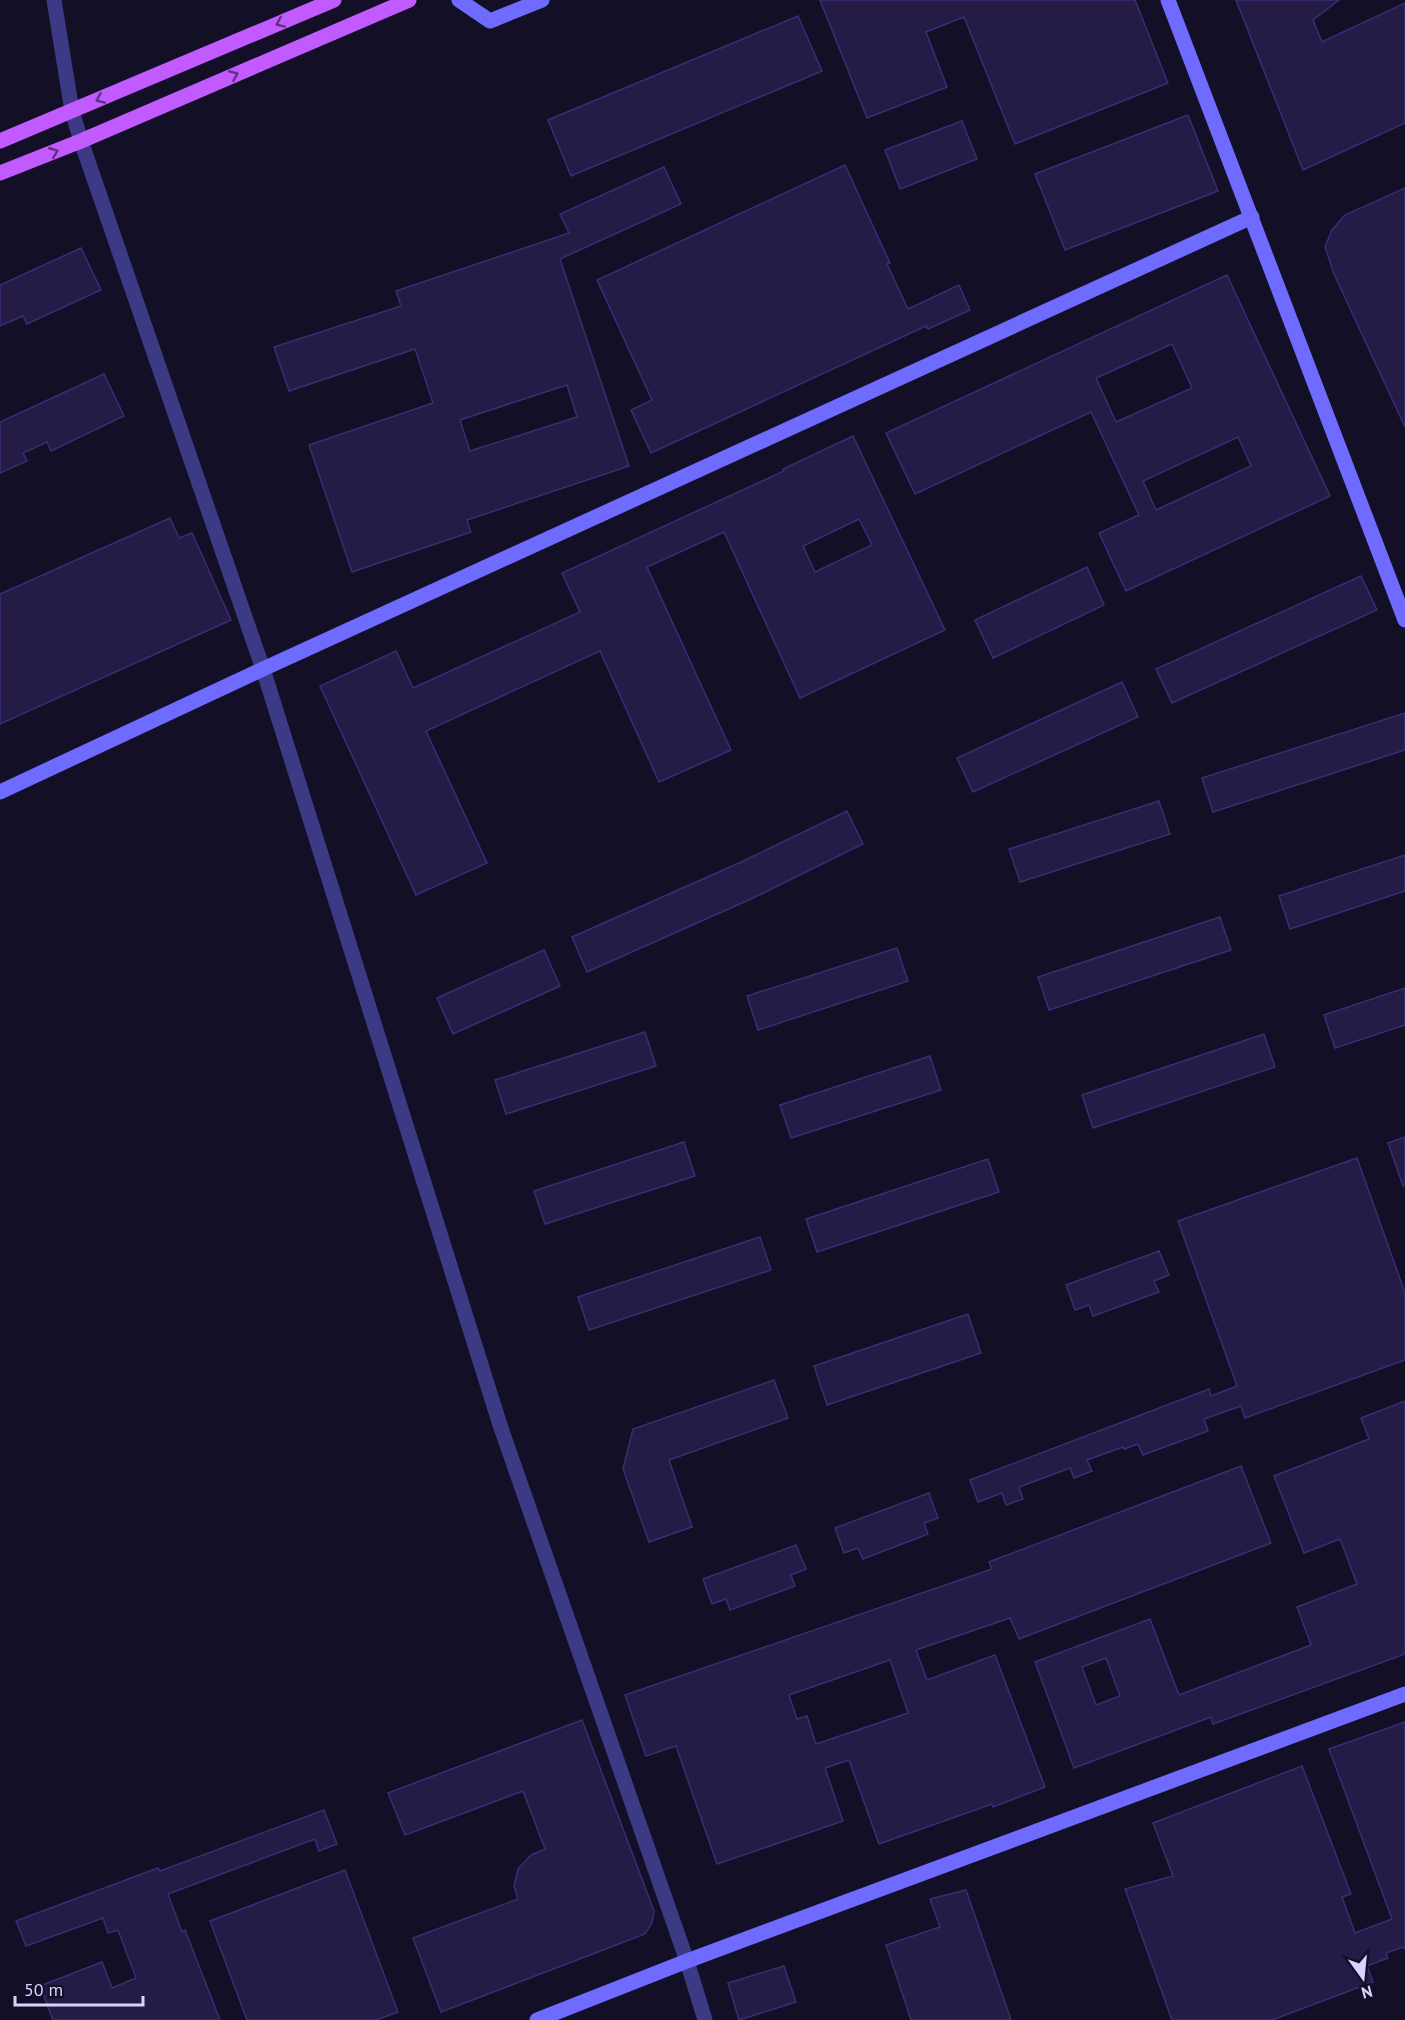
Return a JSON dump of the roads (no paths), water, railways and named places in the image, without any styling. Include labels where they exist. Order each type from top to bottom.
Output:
[{"type":"main road","points":[[0,141],[334,0]]},
{"type":"main road","points":[[0,173],[81,141],[409,0]]},
{"type":"street","points":[[54,0],[72,111],[81,141],[263,669],[500,1425],[687,1961],[705,2020]]},
{"type":"street","points":[[459,0],[490,21],[542,0]]},
{"type":"street","points":[[1168,0],[1405,620]]},
{"type":"street","points":[[0,792],[263,669],[1252,217]]},
{"type":"street","points":[[537,2020],[687,1961],[1405,1694]]}]
